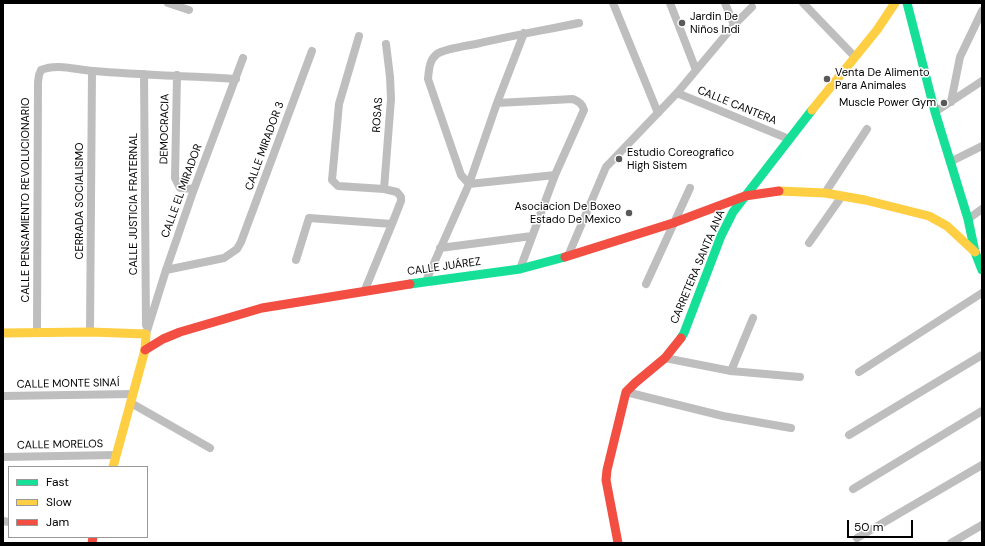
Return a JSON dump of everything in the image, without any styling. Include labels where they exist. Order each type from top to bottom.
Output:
[{"type":"street","points":[[168,3],[189,10]]},
{"type":"street","points":[[613,3],[658,113]]},
{"type":"street","points":[[670,3],[696,70]]},
{"type":"street","points":[[725,3],[734,25]]},
{"type":"street","name":"CARRETERA SANTA ANA","points":[[626,392],[632,384],[665,358],[677,344],[684,333],[721,236],[734,212],[789,139],[885,19],[895,3]]},
{"type":"street","points":[[907,3],[935,112],[968,219],[974,252],[982,270]]},
{"type":"street","points":[[804,4],[855,57]]},
{"type":"street","points":[[568,256],[606,167],[677,93],[734,25],[752,6]]},
{"type":"street","points":[[951,102],[960,57],[976,20],[982,12]]},
{"type":"street","points":[[469,184],[461,175],[428,79],[429,67],[432,59],[438,54],[464,46],[524,33],[579,24]]},
{"type":"street","points":[[426,281],[469,184],[497,103],[524,33]]},
{"type":"street","points":[[359,36],[339,104],[332,180],[338,186],[384,188],[397,192],[401,197],[401,201],[364,292]]},
{"type":"street","name":"ROSAS","points":[[384,188],[390,99],[390,77],[386,44]]},
{"type":"street","name":"CALLE MIRADOR 3","points":[[166,270],[224,258],[237,249],[241,242],[312,51]]},
{"type":"street","name":"CALLE EL MIRADOR","points":[[146,334],[194,189],[243,58]]},
{"type":"street","name":"CALLE PENSAMIENTO REVOLUCIONARIO","points":[[37,332],[39,75],[42,70],[48,67],[92,71]]},
{"type":"street","points":[[92,71],[236,79]]},
{"type":"street","name":"CERRADA SOCIALISMO","points":[[90,332],[92,71]]},
{"type":"street","name":"CALLE JUSTICIA FRATERNAL","points":[[144,74],[146,334]]},
{"type":"street","name":"DEMOCRACIA","points":[[177,76],[175,178],[180,188],[194,189]]},
{"type":"street","points":[[935,112],[982,81]]},
{"type":"street","name":"CALLE CANTERA","points":[[677,93],[789,139]]},
{"type":"street","points":[[497,103],[573,99],[580,102],[583,105],[584,110],[555,174],[520,269]]},
{"type":"street","points":[[825,193],[867,129]]},
{"type":"street","points":[[950,162],[982,146]]},
{"type":"street","points":[[469,184],[555,174]]},
{"type":"street","points":[[646,284],[690,188]]},
{"type":"street","name":"CALLE JUÁREZ","points":[[145,350],[163,339],[180,332],[262,308],[426,281],[520,269],[568,256],[673,223],[745,196],[768,192],[788,191],[825,193],[929,216],[939,220],[947,226],[974,252]]},
{"type":"street","points":[[809,243],[842,196]]},
{"type":"street","points":[[968,219],[982,209]]},
{"type":"street","points":[[296,260],[309,218],[392,224]]},
{"type":"street","points":[[440,248],[532,236]]},
{"type":"street","points":[[859,372],[982,294]]},
{"type":"street","points":[[731,371],[753,318]]},
{"type":"street","points":[[3,333],[90,332],[146,334],[145,350],[113,466]]},
{"type":"street","points":[[849,435],[982,355]]},
{"type":"street","points":[[665,358],[731,371],[800,377]]},
{"type":"street","points":[[618,543],[606,480],[607,470],[626,392],[723,416],[791,428]]},
{"type":"street","name":"CALLE MONTE SINAÍ","points":[[3,396],[133,394]]},
{"type":"street","points":[[131,403],[210,448]]},
{"type":"street","points":[[853,489],[982,411]]},
{"type":"street","name":"CALLE MORELOS","points":[[3,457],[116,455]]},
{"type":"street","points":[[857,538],[982,465]]},
{"type":"street","points":[[951,543],[982,525]]},
{"type":"traffic: fast","points":[[907,3],[935,112],[968,219],[975,252],[982,270]]},
{"type":"traffic: fast","points":[[681,338],[721,236],[733,212],[812,110]]},
{"type":"traffic: fast","points":[[410,284],[520,269],[565,257]]},
{"type":"traffic: slow","points":[[812,110],[877,30],[895,3]]},
{"type":"traffic: slow","points":[[779,191],[825,193],[865,200],[929,216],[947,226],[975,252]]},
{"type":"traffic: slow","points":[[3,333],[90,332],[146,334],[145,350],[113,466]]},
{"type":"traffic: jam","points":[[565,257],[673,223],[745,196],[779,191]]},
{"type":"traffic: jam","points":[[145,350],[163,339],[180,332],[262,308],[410,284]]},
{"type":"traffic: jam","points":[[618,543],[606,480],[607,470],[626,392],[665,358],[681,338]]},
{"type":"traffic: jam","points":[[92,543],[93,538]]},
{"type":"place","name":"Jardin De Niños Indi","points":[[682,23]]},
{"type":"place","name":"Venta De Alimento Para Animales","points":[[827,79]]},
{"type":"place","name":"Muscle Power Gym","points":[[944,103]]},
{"type":"place","name":"Estudio Coreografico High Sistem","points":[[619,159]]},
{"type":"place","name":"Asociacion De Boxeo Estado De Mexico","points":[[629,213]]}]
